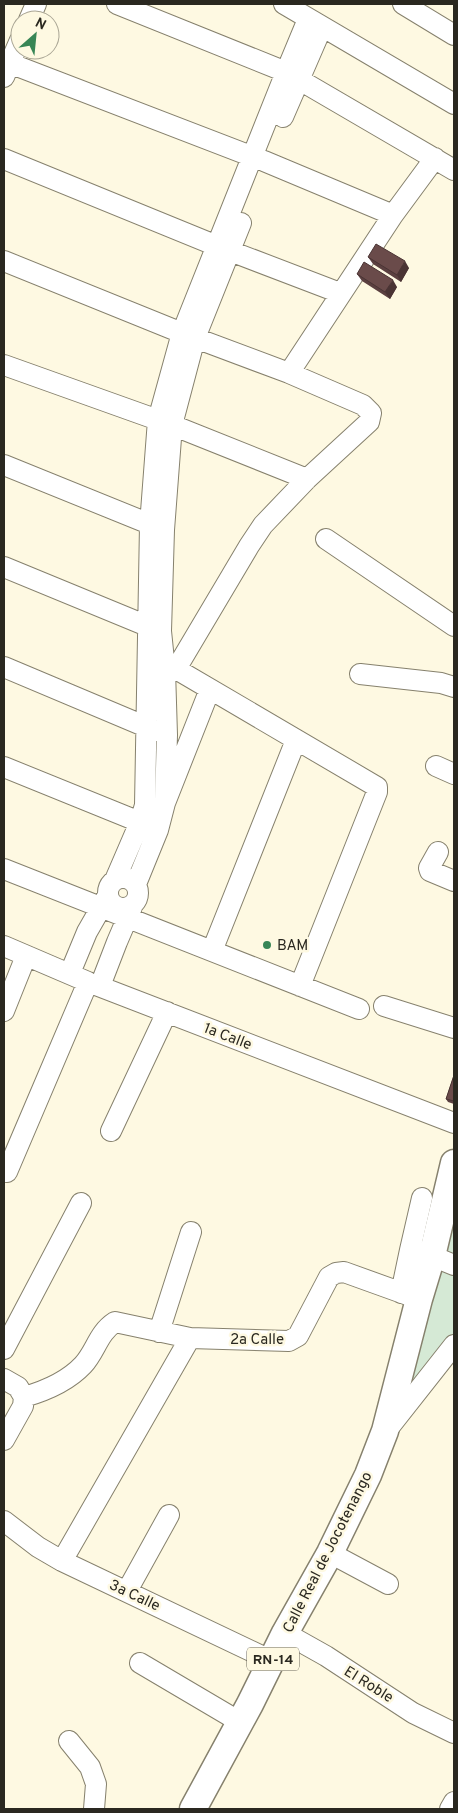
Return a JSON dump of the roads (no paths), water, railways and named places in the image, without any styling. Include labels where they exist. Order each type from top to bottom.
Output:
[{"type":"main road","name":"Calle Real de Jocotenango","points":[[193,1809],[285,1633],[330,1553],[385,1432],[410,1296],[432,1257],[454,1163]]},
{"type":"street","points":[[117,4],[292,75],[454,170]]},
{"type":"street","points":[[284,4],[454,104]]},
{"type":"street","points":[[403,4],[454,35]]},
{"type":"street","points":[[86,980],[88,932],[108,894],[140,822],[145,805],[146,726],[154,628],[157,528],[165,422],[189,335],[258,159],[315,23]]},
{"type":"street","points":[[7,70],[258,159],[393,215]]},
{"type":"street","points":[[289,372],[393,215],[435,158]]},
{"type":"street","points":[[4,159],[223,249],[340,294]]},
{"type":"street","points":[[4,261],[189,335],[289,372],[363,406],[371,413],[369,422],[307,479],[263,525],[171,670]]},
{"type":"street","points":[[4,364],[165,422],[307,479]]},
{"type":"street","points":[[4,465],[157,528]]},
{"type":"street","points":[[326,539],[454,626]]},
{"type":"street","points":[[4,567],[154,628],[171,670],[165,803]]},
{"type":"street","points":[[4,667],[167,735]]},
{"type":"street","points":[[171,670],[210,689],[377,787],[377,792],[300,986]]},
{"type":"street","points":[[360,674],[441,683],[454,687]]},
{"type":"street","points":[[136,884],[158,830],[165,803],[210,689]]},
{"type":"street","points":[[212,951],[296,740]]},
{"type":"street","points":[[436,766],[454,774]]},
{"type":"street","points":[[4,767],[158,830]]},
{"type":"street","points":[[438,852],[429,868],[430,871],[454,882]]},
{"type":"street","points":[[4,869],[108,894],[130,911],[212,951],[359,1009]]},
{"type":"street","points":[[7,1172],[86,980],[130,911],[139,892],[136,884],[128,878],[119,878],[108,894]]},
{"type":"street","name":"1a Calle","points":[[4,946],[454,1124]]},
{"type":"street","points":[[4,1011],[26,956]]},
{"type":"street","points":[[384,1006],[454,1028]]},
{"type":"street","points":[[111,1131],[167,1012]]},
{"type":"street","points":[[422,1198],[432,1257]]},
{"type":"street","points":[[4,1349],[81,1203]]},
{"type":"street","points":[[159,1332],[191,1232]]},
{"type":"street","name":"2a Calle","points":[[24,1397],[44,1391],[83,1365],[99,1337],[116,1322],[190,1338],[289,1341],[298,1336],[330,1277],[336,1273],[344,1272],[410,1296]]},
{"type":"street","points":[[62,1561],[190,1338]]},
{"type":"street","points":[[385,1432],[454,1346]]},
{"type":"street","points":[[4,1379],[18,1387],[24,1397],[24,1406],[4,1440]]},
{"type":"street","points":[[127,1591],[168,1515]]},
{"type":"street","name":"3a Calle","points":[[4,1521],[38,1547],[62,1561],[272,1660]]},
{"type":"street","points":[[330,1553],[388,1584]]},
{"type":"street","name":"El Roble","points":[[285,1633],[333,1661],[413,1713],[454,1732]]},
{"type":"street","points":[[140,1663],[240,1722]]},
{"type":"street","points":[[69,1740],[90,1767],[96,1784],[94,1809]]},
{"type":"street","points":[[450,1809],[454,1802]]},
{"type":"place","name":"BAM","points":[[267,945]]}]
